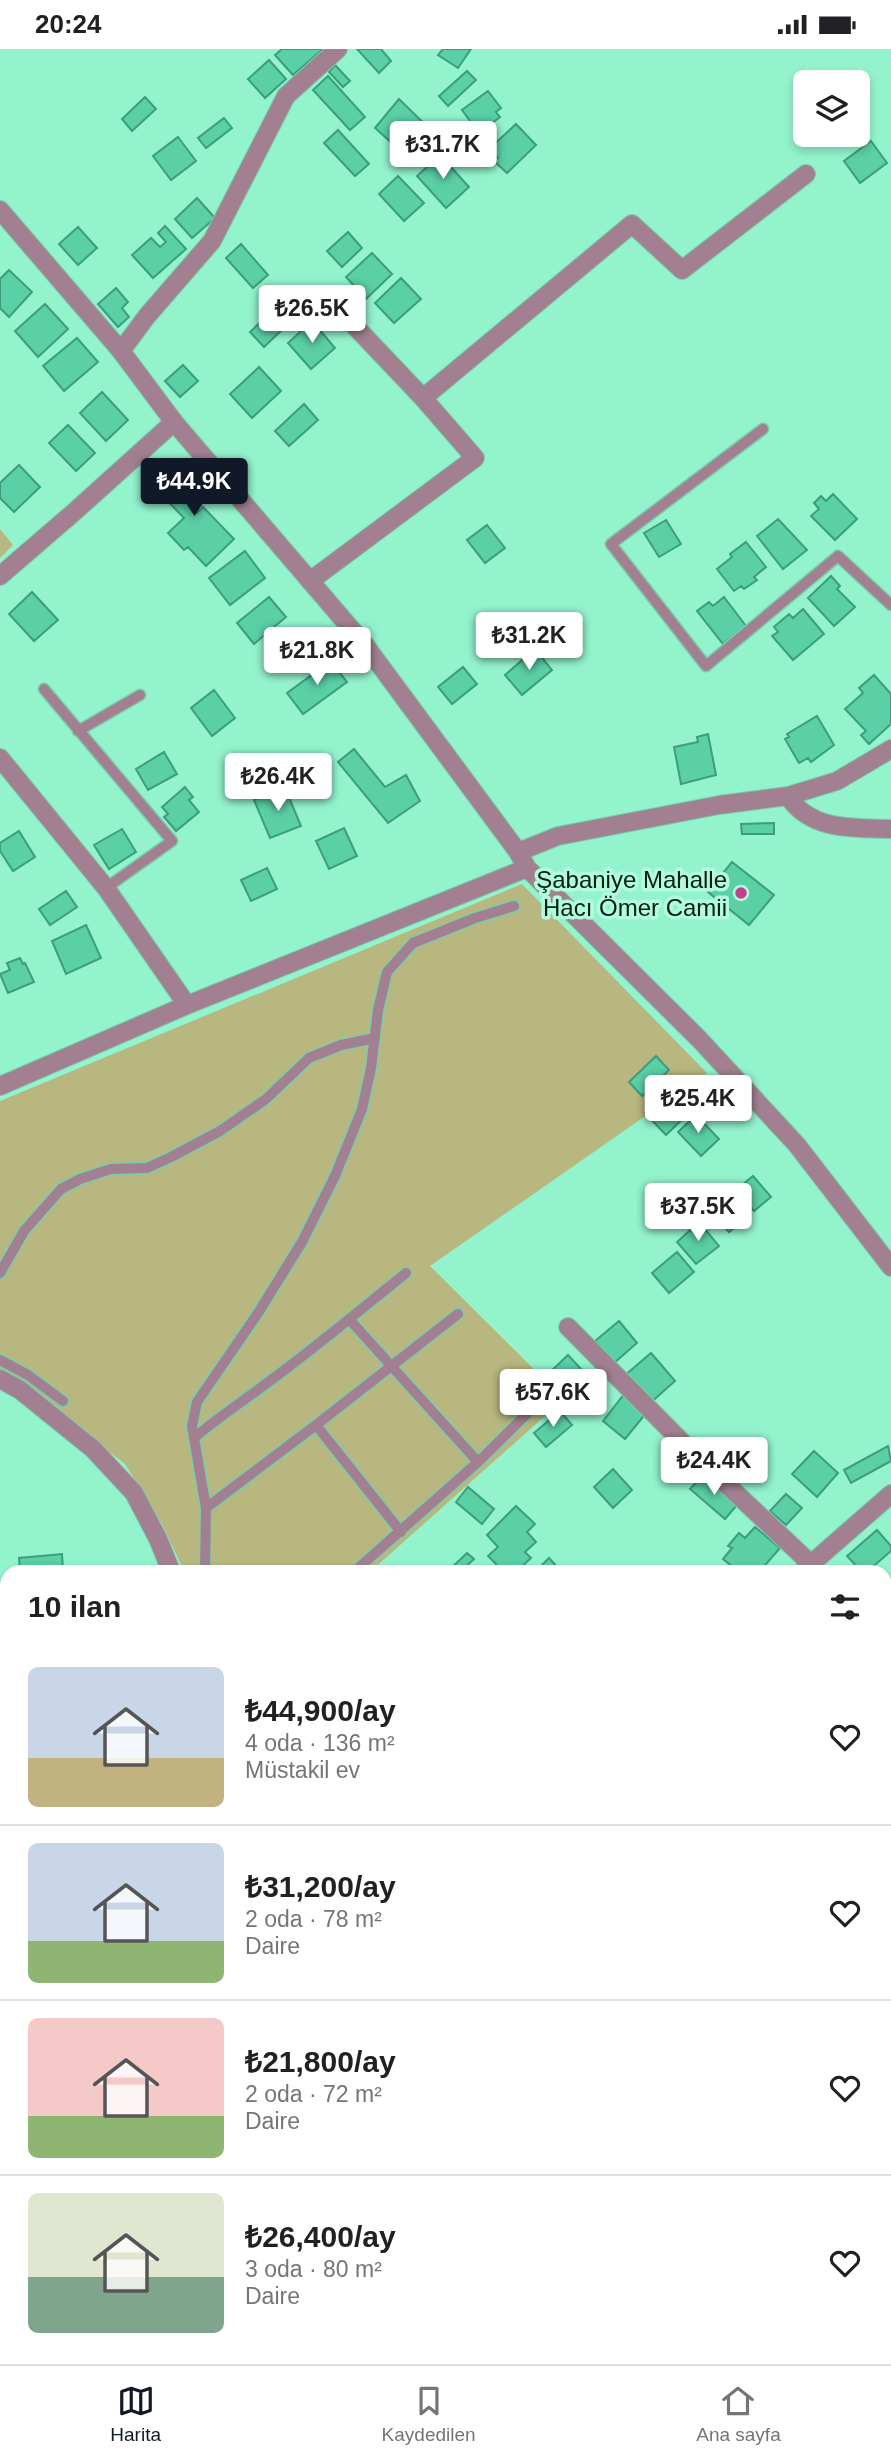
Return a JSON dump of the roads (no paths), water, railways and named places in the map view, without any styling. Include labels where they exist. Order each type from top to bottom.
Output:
[{"type":"street","points":[[121,351],[147,316],[212,241],[286,96],[338,49]]},
{"type":"street","points":[[423,398],[632,224],[682,270],[806,174]]},
{"type":"street","points":[[0,210],[121,351],[174,422],[365,645],[518,852],[527,868],[699,1039],[797,1145],[891,1267]]},
{"type":"street","points":[[310,581],[474,458],[423,398],[331,301]]},
{"type":"street","points":[[0,576],[174,422]]},
{"type":"street","points":[[518,852],[558,836],[719,805],[788,796],[837,781],[891,749]]},
{"type":"street","points":[[0,758],[106,888],[187,1005]]},
{"type":"street","points":[[788,796],[795,808],[813,820],[851,828],[891,829]]},
{"type":"street","points":[[0,1086],[187,1005],[527,868]]},
{"type":"street","points":[[568,1328],[804,1565]]},
{"type":"street","points":[[0,1379],[20,1390],[93,1449],[134,1493],[169,1565]]},
{"type":"street","points":[[810,1565],[891,1494]]},
{"type":"lane","points":[[763,429],[611,544],[706,666],[838,556],[891,605]]},
{"type":"lane","points":[[44,689],[172,841],[106,888]]},
{"type":"lane","points":[[78,731],[140,695]]},
{"type":"lane","points":[[205,1565],[206,1508],[192,1426],[197,1402],[258,1313],[302,1242],[335,1176],[362,1108],[387,972],[413,943],[475,918],[514,907]]},
{"type":"lane","points":[[0,1273],[24,1231],[61,1189],[80,1179],[111,1170],[147,1168],[171,1157],[220,1131],[266,1099],[309,1058],[341,1045],[375,1038]]},
{"type":"lane","points":[[194,1438],[406,1273]]},
{"type":"lane","points":[[206,1508],[458,1314]]},
{"type":"lane","points":[[349,1319],[478,1462]]},
{"type":"lane","points":[[0,1360],[28,1375],[63,1401]]},
{"type":"lane","points":[[362,1565],[478,1462],[537,1404]]},
{"type":"lane","points":[[316,1425],[401,1532]]},
{"type":"place","name":"Şabaniye Mahalle Hacı Ömer Camii","points":[[741,893]]}]
